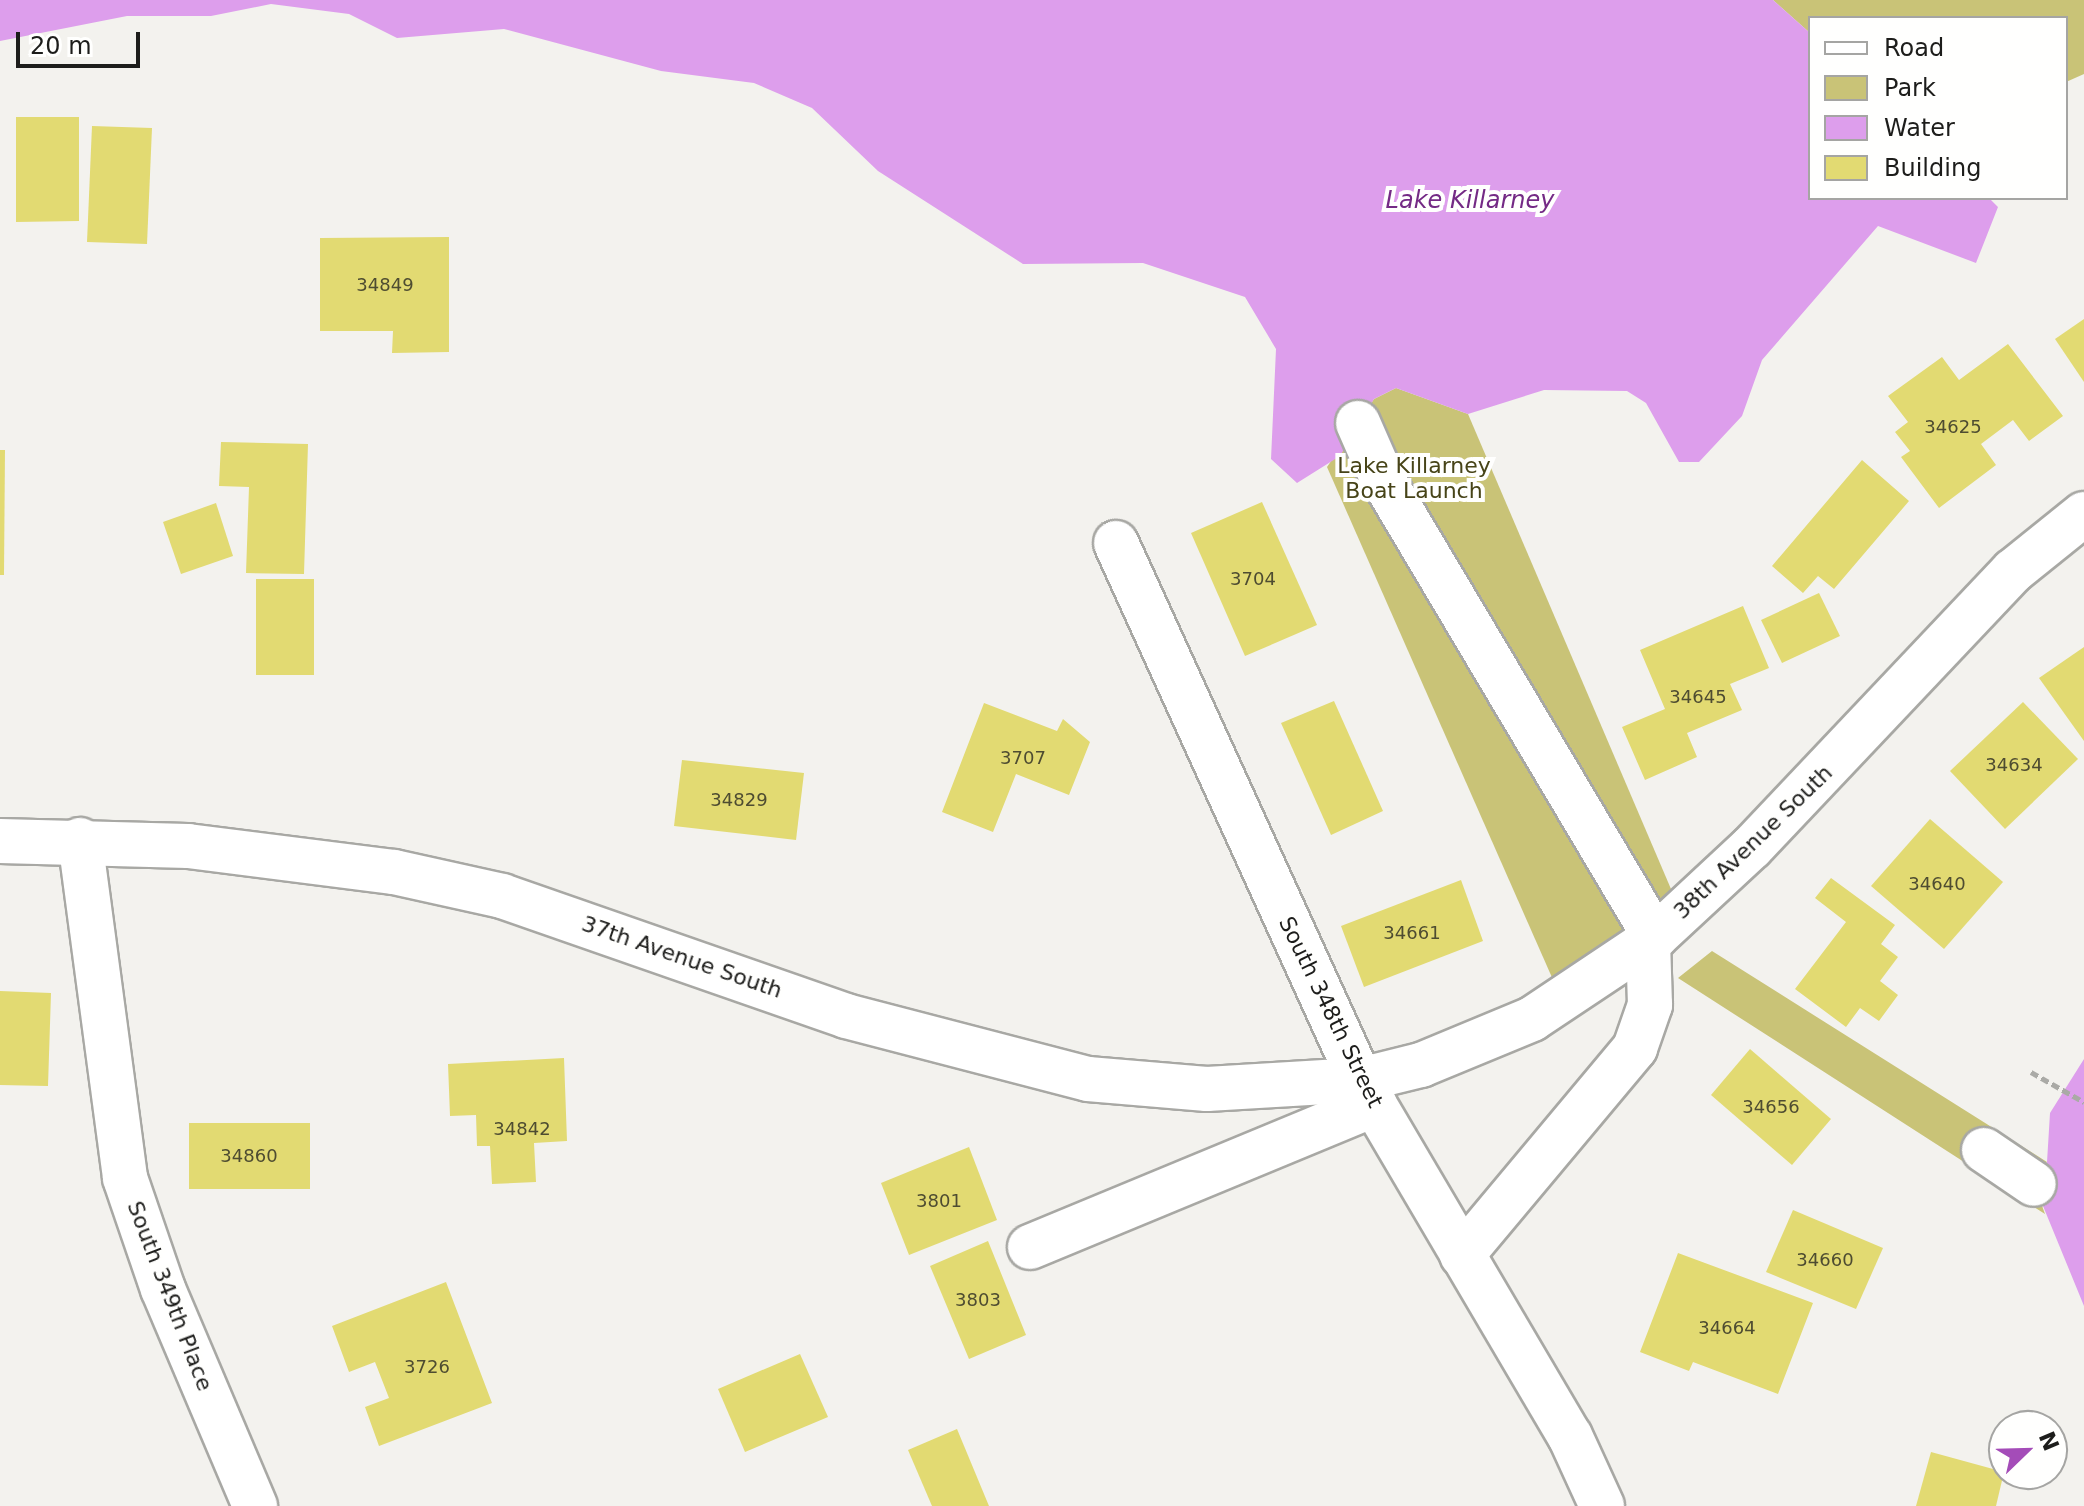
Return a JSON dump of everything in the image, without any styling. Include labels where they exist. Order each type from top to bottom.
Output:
[{"type":"street","points":[[1358,423],[1382,478],[1652,940],[1650,1005],[1635,1048],[1462,1255]]},
{"type":"street","name":"38th Avenue South","points":[[1367,1092],[1421,1065],[1532,1019],[1652,940],[1762,837],[2013,571],[2084,514]]},
{"type":"street","name":"South 348th Street","points":[[1116,543],[1367,1092],[1570,1436],[1602,1506]]},
{"type":"street","name":"37th Avenue South","points":[[0,841],[80,840],[394,872],[502,896],[846,1016],[1088,1079],[1207,1089],[1367,1092]]},
{"type":"street","name":"South 349th Place","points":[[80,840],[125,1178],[163,1289],[255,1506]]},
{"type":"street","points":[[1030,1247],[1367,1092]]},
{"type":"street","points":[[1984,1150],[2034,1184]]},
{"type":"path","points":[[2031,1072],[2084,1102]]},
{"type":"green space","points":[[1773,0],[2084,0],[2084,74],[2068,81],[2068,16],[1808,16],[1808,31]]},
{"type":"green space","name":"Lake Killarney Boat Launch","points":[[1396,388],[1468,414],[1674,896],[1554,982],[1327,467],[1374,399]]},
{"type":"green space","points":[[1712,951],[2047,1162],[2034,1184],[2045,1214],[1678,978]]},
{"type":"water","name":"Lake Killarney","points":[[0,0],[1773,0],[1808,31],[1808,200],[1991,200],[1998,207],[1976,263],[1878,226],[1762,360],[1742,416],[1699,462],[1679,462],[1646,403],[1627,391],[1544,390],[1468,414],[1396,388],[1374,399],[1340,456],[1297,483],[1271,459],[1276,349],[1245,297],[1143,263],[1023,264],[878,171],[812,108],[754,83],[661,71],[504,29],[397,38],[349,14],[271,4],[211,16],[127,16],[0,41]]},
{"type":"water","points":[[2084,1059],[2084,1306],[2034,1184],[2047,1162],[2050,1113]]},
{"type":"building","points":[[16,117],[79,117],[79,221],[16,222]]},
{"type":"building","points":[[92,126],[152,128],[147,244],[87,242]]},
{"type":"building","points":[[449,237],[449,352],[392,353],[393,331],[320,331],[320,238]]},
{"type":"building","points":[[2084,319],[2084,382],[2055,339]]},
{"type":"building","points":[[2008,344],[2063,416],[2029,441],[2013,420],[1981,444],[1996,465],[1939,508],[1901,457],[1910,451],[1895,432],[1908,422],[1888,396],[1942,357],[1959,380]]},
{"type":"building","points":[[221,442],[308,444],[304,574],[246,573],[249,487],[219,486]]},
{"type":"building","points":[[0,450],[5,450],[4,575],[0,575]]},
{"type":"building","points":[[1862,460],[1909,501],[1834,589],[1818,576],[1803,593],[1772,566]]},
{"type":"building","points":[[1262,502],[1317,625],[1245,656],[1191,533]]},
{"type":"building","points":[[216,503],[233,556],[181,574],[163,522]]},
{"type":"building","points":[[256,579],[314,579],[314,675],[256,675]]},
{"type":"building","points":[[1819,593],[1840,636],[1782,663],[1761,620]]},
{"type":"building","points":[[1743,606],[1769,668],[1730,684],[1742,710],[1687,733],[1697,757],[1645,780],[1622,727],[1665,709],[1640,650]]},
{"type":"building","points":[[2084,647],[2084,741],[2039,678]]},
{"type":"building","points":[[1334,701],[1383,811],[1331,835],[1281,723]]},
{"type":"building","points":[[2023,702],[2078,759],[2005,829],[1950,771]]},
{"type":"building","points":[[984,703],[1057,731],[1063,719],[1090,742],[1069,795],[1016,774],[993,832],[942,812]]},
{"type":"building","points":[[682,760],[804,773],[796,840],[674,826]]},
{"type":"building","points":[[1930,819],[2003,882],[1944,949],[1871,886]]},
{"type":"building","points":[[1831,878],[1895,925],[1881,944],[1898,957],[1880,981],[1898,995],[1879,1021],[1860,1008],[1846,1027],[1795,989],[1846,922],[1815,898]]},
{"type":"building","points":[[1461,880],[1483,941],[1364,987],[1341,926]]},
{"type":"building","points":[[0,991],[51,993],[48,1086],[0,1085]]},
{"type":"building","points":[[1750,1049],[1831,1119],[1792,1165],[1711,1095]]},
{"type":"building","points":[[564,1058],[567,1141],[534,1143],[536,1182],[492,1184],[490,1146],[477,1146],[476,1115],[450,1116],[448,1064]]},
{"type":"building","points":[[189,1123],[310,1123],[310,1189],[189,1189]]},
{"type":"building","points":[[969,1147],[997,1220],[909,1255],[881,1183]]},
{"type":"building","points":[[1793,1210],[1883,1248],[1856,1309],[1766,1272]]},
{"type":"building","points":[[988,1241],[1026,1335],[969,1359],[930,1266]]},
{"type":"building","points":[[1678,1253],[1813,1303],[1778,1394],[1693,1362],[1689,1371],[1640,1352]]},
{"type":"building","points":[[446,1282],[492,1403],[379,1446],[365,1407],[389,1398],[375,1362],[349,1372],[332,1326]]},
{"type":"building","points":[[800,1354],[828,1417],[745,1452],[718,1389]]},
{"type":"building","points":[[957,1429],[989,1506],[932,1506],[908,1450]]},
{"type":"building","points":[[1931,1452],[1988,1468],[1988,1490],[2000,1490],[1996,1506],[1916,1506]]}]
